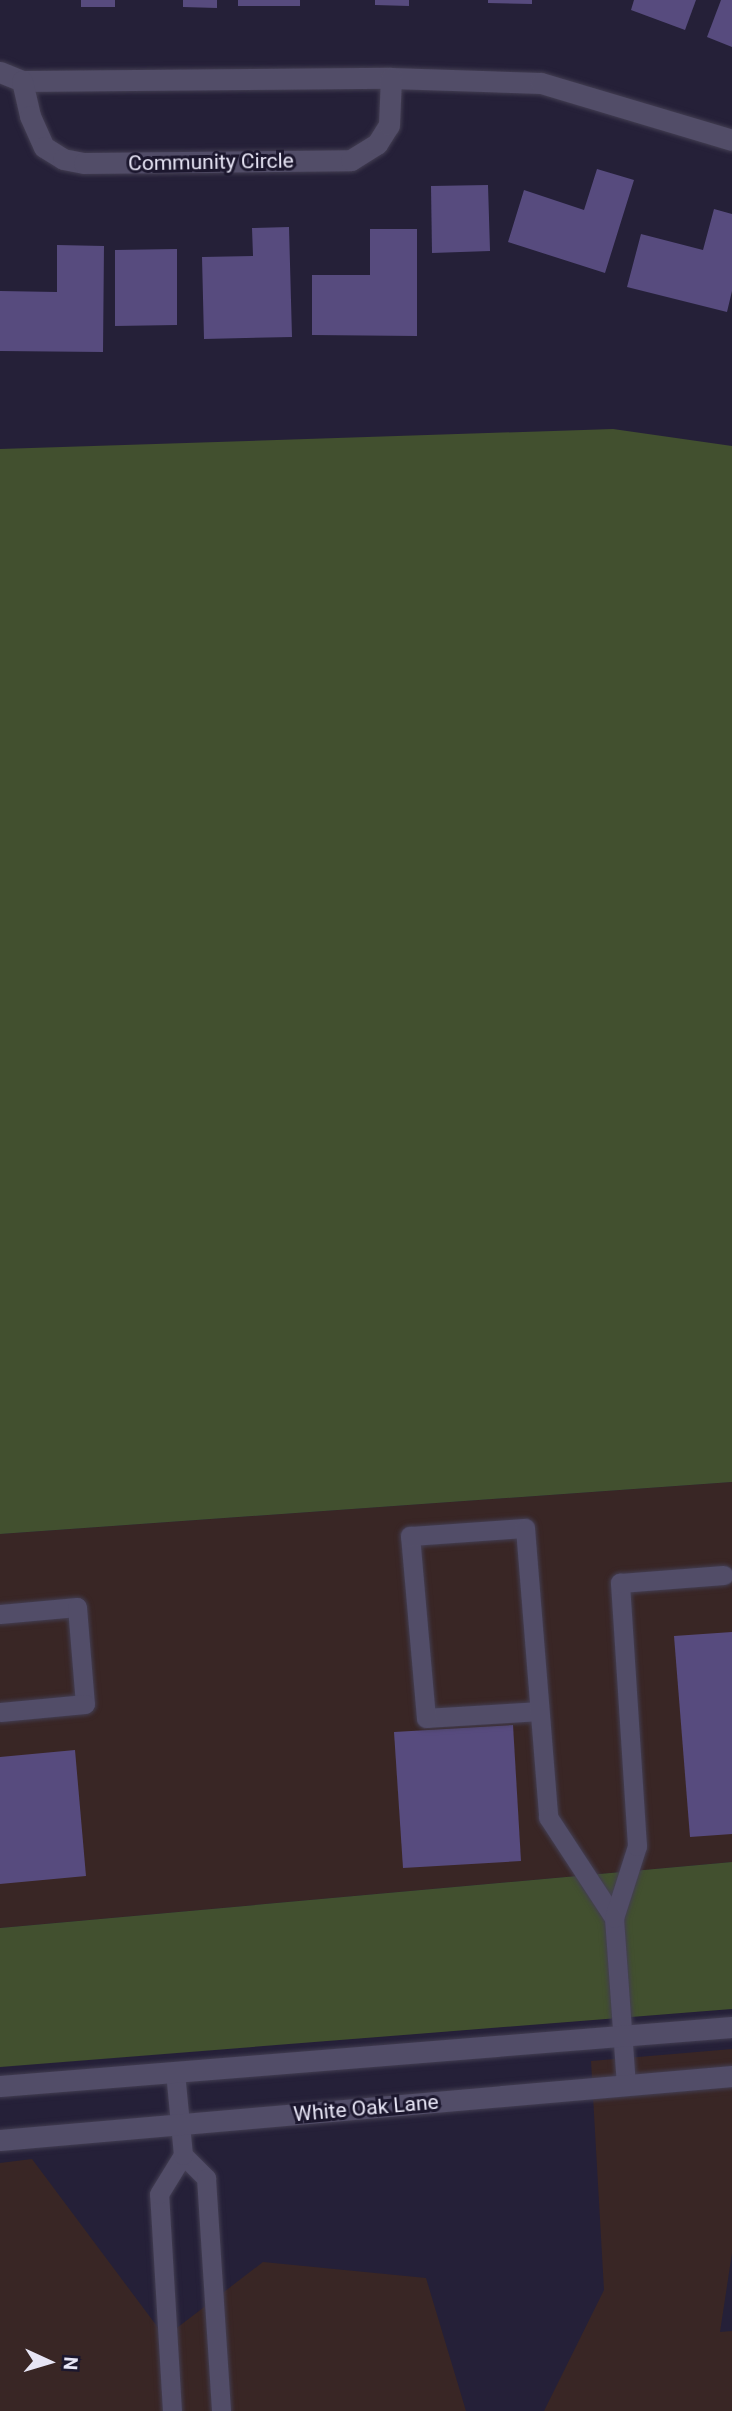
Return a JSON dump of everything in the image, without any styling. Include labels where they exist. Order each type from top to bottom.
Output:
[{"type":"street","points":[[0,72],[22,81],[391,78],[541,83],[732,140]]},
{"type":"street","name":"Community Circle","points":[[22,81],[30,116],[44,147],[63,159],[84,163],[351,160],[377,144],[389,125],[391,78]]},
{"type":"street","points":[[0,2086],[732,2027]]},
{"type":"street","name":"White Oak Lane","points":[[0,2140],[732,2076]]},
{"type":"lane","points":[[539,1711],[426,1718],[411,1536],[525,1528],[548,1816],[614,1918]]},
{"type":"lane","points":[[626,2085],[619,2036],[614,1918],[637,1846],[620,1583],[724,1575]]},
{"type":"lane","points":[[0,1614],[77,1607],[85,1703],[0,1712]]},
{"type":"lane","points":[[172,2411],[159,2194],[183,2155],[175,2072]]},
{"type":"lane","points":[[183,2155],[206,2178],[221,2411]]},
{"type":"shaded area","points":[[732,1482],[732,1862],[0,1928],[0,1534]]},
{"type":"shaded area","points":[[732,2049],[732,2253],[720,2332],[732,2331],[732,2411],[544,2411],[604,2290],[591,2061]]},
{"type":"shaded area","points":[[32,2159],[165,2337],[263,2262],[426,2278],[466,2411],[0,2411],[0,2163]]},
{"type":"green space","points":[[613,429],[732,446],[732,1482],[0,1534],[0,449]]},
{"type":"green space","points":[[732,1862],[732,2009],[0,2067],[0,1928]]},
{"type":"building","points":[[81,0],[115,0],[115,7],[81,7]]},
{"type":"building","points":[[183,0],[217,0],[217,8],[183,7]]},
{"type":"building","points":[[238,0],[300,0],[300,6],[238,6]]},
{"type":"building","points":[[375,0],[409,0],[409,6],[375,5]]},
{"type":"building","points":[[488,0],[532,0],[532,4],[488,3]]},
{"type":"building","points":[[634,0],[696,0],[685,30],[631,10]]},
{"type":"building","points":[[721,0],[732,0],[732,47],[707,37]]},
{"type":"building","points":[[597,169],[634,180],[605,273],[508,242],[524,190],[584,210]]},
{"type":"building","points":[[488,185],[490,251],[432,253],[431,186]]},
{"type":"building","points":[[714,209],[732,214],[732,291],[727,312],[627,287],[641,234],[703,250]]},
{"type":"building","points":[[289,227],[292,337],[204,339],[202,257],[253,256],[252,228]]},
{"type":"building","points":[[370,229],[417,229],[417,336],[312,335],[312,275],[370,275]]},
{"type":"building","points":[[57,245],[104,246],[103,352],[0,351],[0,291],[57,292]]},
{"type":"building","points":[[177,249],[177,325],[115,326],[115,250]]},
{"type":"building","points":[[732,1632],[732,1834],[690,1837],[674,1636]]},
{"type":"building","points":[[513,1725],[521,1861],[403,1868],[394,1732]]},
{"type":"building","points":[[75,1750],[86,1876],[0,1884],[0,1757]]}]
